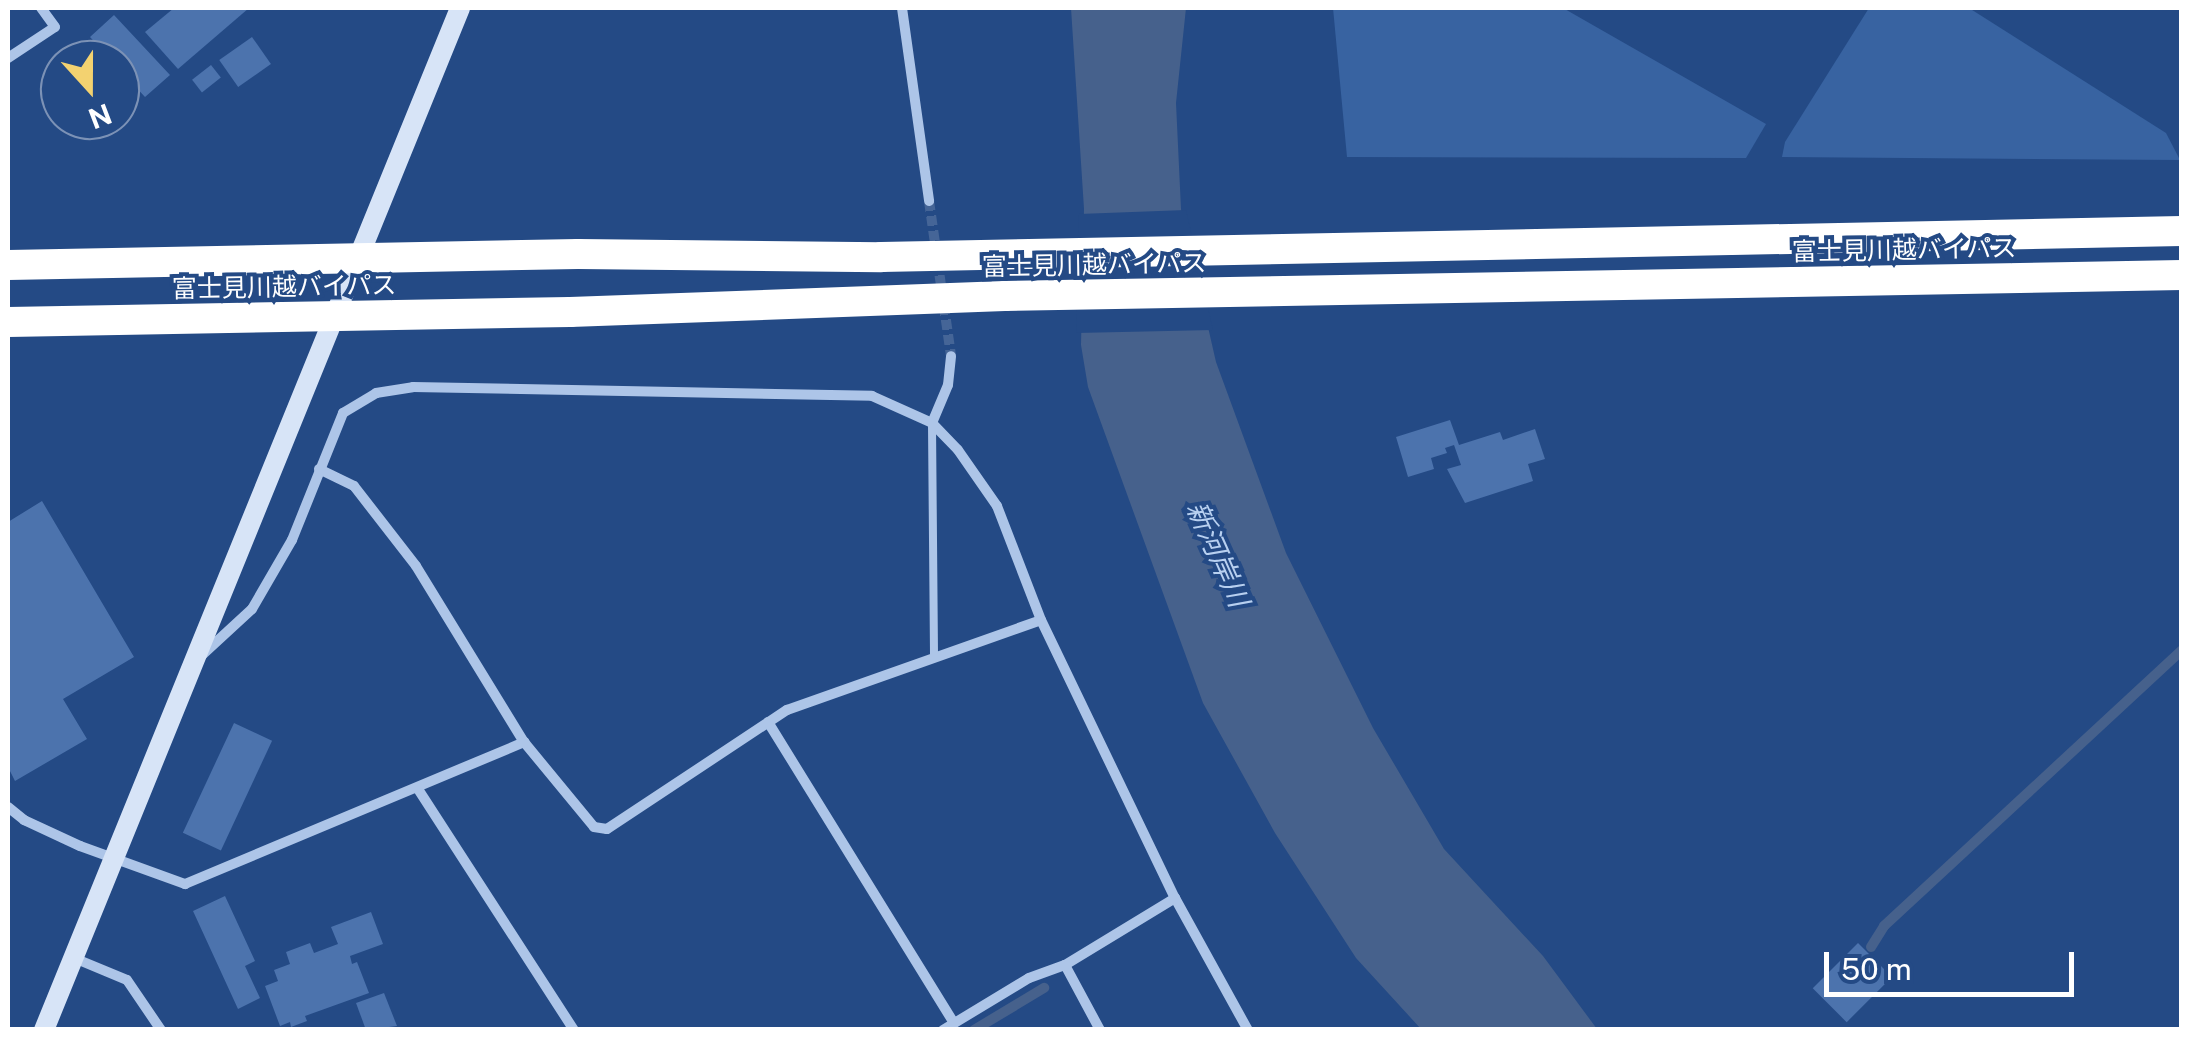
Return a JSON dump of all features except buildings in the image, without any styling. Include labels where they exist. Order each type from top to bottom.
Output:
[{"type":"highway","name":"富士見川越バイパス","points":[[8,265],[578,254],[999,254],[2182,231]]},
{"type":"highway","name":"富士見川越バイパス","points":[[8,322],[1004,296],[2182,274]]},
{"type":"street","points":[[8,58],[55,27],[41,8]]},
{"type":"street","points":[[44,1030],[330,316],[460,8]]},
{"type":"street","points":[[902,8],[929,200]]},
{"type":"street","points":[[932,423],[948,386],[952,356]]},
{"type":"street","points":[[194,662],[252,609],[292,540],[343,414],[376,393],[413,387],[872,396],[932,423],[958,450],[997,506],[1041,620],[1175,898],[1248,1030]]},
{"type":"street","points":[[320,469],[354,486],[416,566],[524,742],[594,828],[607,829],[787,710],[1041,620]]},
{"type":"street","points":[[768,722],[954,1023]]},
{"type":"street","points":[[8,807],[24,820],[186,884],[524,742]]},
{"type":"street","points":[[418,789],[574,1030]]},
{"type":"street","points":[[943,1030],[1029,978],[1065,965],[1175,898]]},
{"type":"street","points":[[74,958],[127,980],[161,1030]]},
{"type":"street","points":[[1065,965],[1100,1030]]},
{"type":"lane","points":[[932,423],[934,655]]},
{"type":"shaded area","points":[[1333,8],[1563,8],[1766,124],[1746,158],[1347,157]]},
{"type":"shaded area","points":[[1869,8],[1969,8],[2166,133],[2180,160],[1782,157],[1785,142]]},
{"type":"water","name":"新河岸川","points":[[1071,8],[1186,8],[1176,103],[1181,209],[1216,362],[1286,553],[1373,728],[1444,849],[1543,956],[1597,1029],[1421,1029],[1356,958],[1275,833],[1203,703],[1088,387],[1081,345],[1084,209]]},
{"type":"pier","points":[[1186,210],[1213,330],[1076,333],[1079,214]]},
{"type":"waterway","points":[[1871,947],[1884,926],[2182,650]]},
{"type":"waterway","points":[[974,1030],[1044,988]]},
{"type":"tunnel","points":[[929,201],[951,356]]}]
